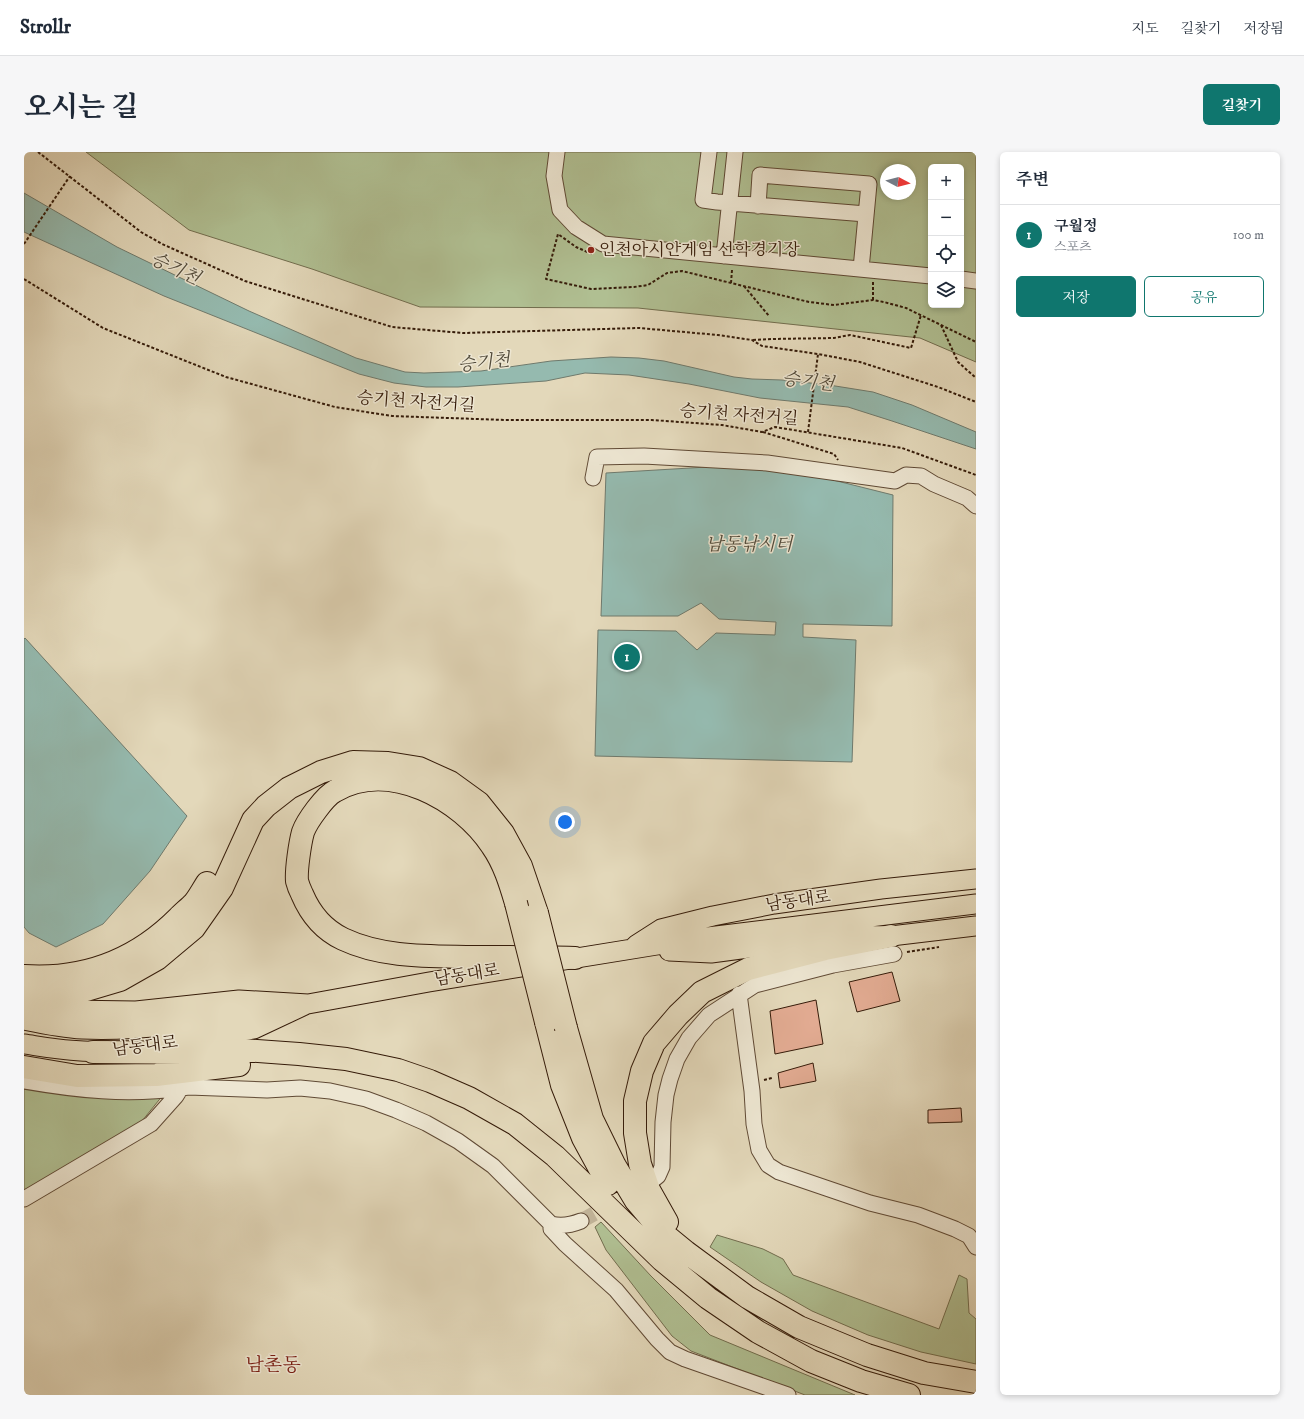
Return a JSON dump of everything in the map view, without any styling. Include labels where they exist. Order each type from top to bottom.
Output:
[{"type":"highway","points":[[24,976],[64,976],[98,968],[133,953],[165,931],[194,903],[227,854],[253,820],[266,806],[289,788],[327,770],[353,762],[388,763],[419,768],[450,782],[479,803],[503,833],[521,866],[538,913],[556,1025],[562,1085],[583,1138],[605,1180],[662,1260]]},
{"type":"highway","points":[[576,958],[418,956],[371,949],[342,939],[323,926],[307,905],[297,882],[303,832],[316,809],[334,791],[355,782],[377,780],[407,783],[433,793],[457,808],[476,826],[493,846],[508,875],[516,903],[556,1025],[592,1120],[615,1166],[636,1201],[664,1234],[747,1297],[799,1327],[866,1355],[924,1373],[976,1382]]},
{"type":"highway","points":[[24,996],[59,996],[83,991],[120,980],[157,958],[194,928],[222,888],[253,820]]},
{"type":"highway","points":[[686,1252],[649,1190],[640,1164],[635,1133],[634,1100],[642,1071],[654,1043],[678,1015],[702,992],[748,969],[825,949],[892,945]]},
{"type":"highway","points":[[93,1052],[213,1053],[242,1050],[299,1054],[346,1059],[398,1070],[430,1081],[469,1098],[515,1124],[555,1156],[662,1260],[708,1298],[758,1332],[818,1364],[861,1381],[909,1395]]},
{"type":"highway","points":[[24,1066],[77,1076],[156,1075],[238,1065],[318,1064],[398,1070]]},
{"type":"main road","name":"남동대로","points":[[628,949],[661,929],[713,916],[774,904],[873,890],[976,879]]},
{"type":"main road","name":"남동대로","points":[[24,1004],[65,1010],[136,1010],[239,1000],[308,1004],[429,982],[700,938],[976,904]]},
{"type":"main road","name":"남동대로","points":[[628,949],[711,953],[848,935],[892,945],[976,926]]},
{"type":"main road","name":"남동대로","points":[[24,1044],[63,1050],[93,1052],[186,1042],[254,1029],[308,1004]]},
{"type":"main road","points":[[24,1020],[80,1029],[127,1029],[169,1026],[308,1004]]},
{"type":"street","points":[[557,152],[554,176],[560,210],[576,228],[603,244],[724,262],[864,275],[928,276]]},
{"type":"street","points":[[708,152],[704,200],[730,204],[866,214]]},
{"type":"street","points":[[724,262],[735,152]]},
{"type":"street","points":[[758,206],[760,176],[868,184],[864,275]]},
{"type":"street","points":[[964,279],[976,281]]},
{"type":"street","points":[[593,478],[597,458],[644,456],[767,463],[895,481],[906,475],[921,476],[934,484],[967,498],[976,506]]},
{"type":"street","points":[[653,1180],[658,1176],[662,1167],[663,1122],[666,1095],[670,1079],[677,1059],[689,1038],[709,1015],[755,985],[833,965],[892,945]]},
{"type":"street","points":[[740,994],[752,1091],[754,1124],[759,1150],[768,1165],[779,1172],[870,1203],[918,1215],[955,1228],[970,1236],[976,1247]]},
{"type":"street","points":[[24,1081],[74,1089],[106,1092],[133,1092],[189,1087],[267,1090],[300,1088],[330,1091],[366,1100],[396,1110],[426,1123],[458,1141],[493,1166],[551,1224],[566,1226],[581,1221]]},
{"type":"street","points":[[24,1199],[151,1124],[176,1096],[181,1088]]},
{"type":"street","points":[[551,1224],[551,1229],[565,1244],[616,1290],[657,1339],[670,1352],[685,1359],[788,1395]]},
{"type":"path","points":[[38,152],[141,232],[162,244],[246,281],[392,327],[463,333],[639,328],[718,335],[752,340],[834,338],[850,335],[911,348],[921,315]]},
{"type":"path","points":[[24,244],[70,176]]},
{"type":"path","points":[[596,255],[576,247],[558,234],[546,279],[591,289],[634,287],[648,285],[668,273],[682,271],[809,302],[834,305],[872,300],[884,302],[906,308],[976,342]]},
{"type":"path","points":[[724,262],[732,269],[731,283]]},
{"type":"path","points":[[864,275],[873,281],[872,300]]},
{"type":"path","name":"승기천 자전거길","points":[[24,279],[104,328],[226,377],[335,407],[392,416],[505,420],[652,420],[722,425],[762,432],[775,427],[902,448],[976,475]]},
{"type":"path","points":[[744,286],[768,316]]},
{"type":"path","points":[[941,324],[958,362],[976,378]]},
{"type":"path","points":[[752,340],[762,346],[860,362],[938,387],[976,402]]},
{"type":"path","name":"승기천 자전거길","points":[[808,432],[818,354]]},
{"type":"path","points":[[762,432],[834,454],[849,474]]},
{"type":"path","points":[[892,945],[945,946]]},
{"type":"green space","name":"인천아시안게임 선학경기장","points":[[86,152],[976,152],[976,362],[920,338],[638,308],[420,307],[312,269],[189,230]]},
{"type":"green space","points":[[24,1084],[163,1095],[142,1121],[24,1194]]},
{"type":"green space","points":[[601,1222],[651,1276],[710,1335],[855,1395],[805,1395],[691,1351],[672,1336],[606,1250],[595,1227]]},
{"type":"green space","points":[[717,1235],[763,1249],[783,1259],[793,1275],[939,1329],[959,1275],[967,1279],[969,1313],[976,1319],[976,1364],[921,1352],[868,1335],[812,1311],[761,1282],[710,1247]]},
{"type":"water","points":[[24,193],[117,247],[249,311],[356,358],[405,372],[424,373],[481,371],[551,361],[611,357],[664,361],[734,377],[829,385],[873,392],[912,405],[976,432],[976,449],[848,407],[760,398],[689,384],[629,375],[585,373],[546,381],[458,387],[426,387],[394,383],[359,374],[164,296],[24,232]]},
{"type":"water","name":"남동낚시터","points":[[724,466],[813,475],[893,495],[892,626],[803,624],[803,637],[856,640],[852,762],[595,756],[598,630],[676,631],[697,650],[716,633],[775,635],[776,622],[719,619],[701,603],[678,616],[601,616],[606,473]]},
{"type":"water","points":[[25,638],[187,816],[150,871],[103,924],[56,947],[29,933],[24,927]]},
{"type":"building","points":[[892,972],[900,1001],[857,1012],[849,982]]},
{"type":"building","points":[[816,1000],[823,1044],[775,1054],[770,1011]]},
{"type":"building","points":[[813,1063],[816,1081],[780,1088],[778,1073]]},
{"type":"building","points":[[961,1108],[962,1122],[928,1123],[928,1110]]},
{"type":"tunnel","points":[[581,1221],[640,1188]]},
{"type":"place","name":"인천아시안게임 선학경기장","points":[[591,250]]},
{"type":"place","name":"구월정","points":[[627,657]]},
{"type":"district","name":"남촌동","points":[[273,1365]]},
{"type":"water label","name":"승기천","points":[[175,269]]},
{"type":"water label","name":"승기천","points":[[484,363]]},
{"type":"water label","name":"승기천","points":[[808,382]]}]
